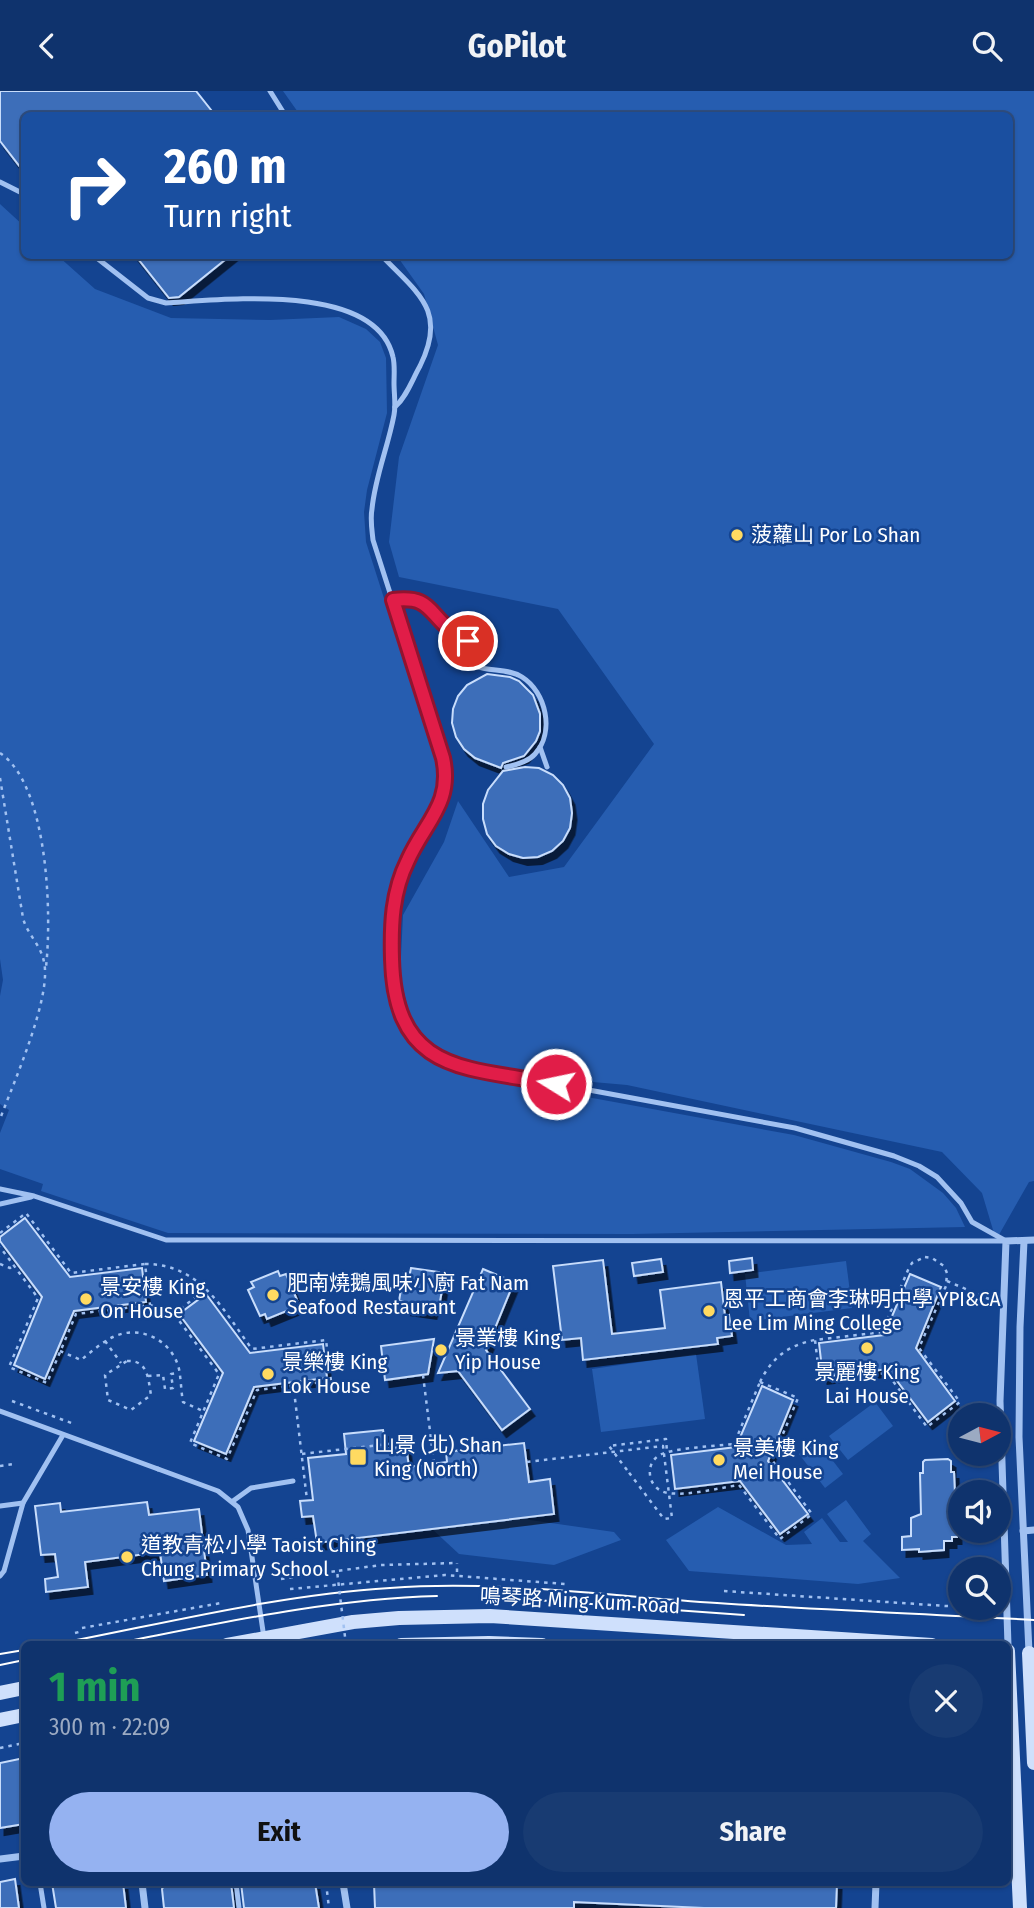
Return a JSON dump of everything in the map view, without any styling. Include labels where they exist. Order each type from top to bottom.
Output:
[{"type":"main road","name":"鳴琴路 Ming Kum Road","points":[[264,1641],[353,1622],[410,1617],[490,1616],[871,1641]]},
{"type":"main road","points":[[1011,1650],[1032,1653],[1034,1762]]},
{"type":"main road","points":[[1011,1679],[1032,1681]]},
{"type":"main road","points":[[0,1693],[21,1689]]},
{"type":"main road","points":[[0,1720],[21,1716]]},
{"type":"main road","points":[[1011,1765],[1020,1908]]},
{"type":"street","points":[[1008,1641],[1000,1401],[1006,1241],[1034,1239]]},
{"type":"street","points":[[1024,1241],[1018,1410],[1032,1653]]},
{"type":"street","points":[[1023,1531],[1034,1530]]},
{"type":"street","points":[[0,1859],[21,1856]]},
{"type":"street","points":[[142,1886],[145,1908]]},
{"type":"street","points":[[344,1886],[347,1908]]},
{"type":"street","points":[[875,1908],[876,1886]]},
{"type":"lane","points":[[270,91],[283,112]]},
{"type":"lane","points":[[0,181],[21,192]]},
{"type":"lane","points":[[98,259],[158,302],[265,297],[341,308],[373,326],[385,340],[393,357],[395,407],[371,512],[373,540],[446,772],[442,800],[411,853],[400,878],[392,917],[392,975],[396,1004],[405,1025],[418,1043],[437,1057],[464,1067],[796,1128],[894,1156],[937,1177],[961,1203],[972,1223],[1006,1241]]},
{"type":"lane","points":[[385,259],[419,295],[430,311],[431,323],[430,338],[423,360],[403,399],[395,407]]},
{"type":"lane","points":[[393,600],[418,601],[436,613],[475,666],[520,675],[539,694],[545,707],[546,726],[540,747],[530,759],[506,767]]},
{"type":"lane","points":[[448,627],[468,641],[490,648]]},
{"type":"lane","points":[[540,747],[547,767]]},
{"type":"lane","points":[[0,1189],[34,1196],[166,1240],[1006,1241]]},
{"type":"lane","points":[[0,1203],[34,1196]]},
{"type":"lane","points":[[0,1411],[218,1491],[233,1500],[243,1514],[248,1530],[264,1641]]},
{"type":"lane","points":[[0,1576],[4,1571],[23,1503],[64,1435]]},
{"type":"lane","points":[[233,1500],[251,1488],[293,1481]]},
{"type":"lane","points":[[0,1506],[23,1503]]},
{"type":"lane","points":[[40,1886],[44,1908]]},
{"type":"lane","points":[[236,1886],[239,1908]]},
{"type":"path","points":[[0,753],[19,770],[37,821],[49,905],[45,973],[34,1025],[0,1119]]},
{"type":"path","points":[[0,779],[23,918],[41,952],[45,973]]},
{"type":"path","points":[[0,1233],[26,1213],[71,1273],[145,1264],[179,1269],[206,1289],[252,1349],[326,1340],[331,1381],[257,1390],[228,1459],[190,1443],[219,1374],[174,1314],[150,1305],[76,1314],[47,1383],[9,1367],[38,1298],[0,1247]]},
{"type":"path","points":[[760,1382],[798,1398],[772,1460],[812,1514],[780,1539],[739,1485],[672,1493],[659,1490],[650,1479],[651,1465],[660,1454],[667,1452],[734,1444],[760,1382],[773,1361],[792,1346],[815,1340],[882,1332],[908,1269],[918,1259],[932,1258],[939,1261],[947,1273],[947,1280],[919,1348],[960,1402],[927,1427],[887,1373],[820,1381],[815,1340]]},
{"type":"path","points":[[0,1264],[10,1268],[14,1265]]},
{"type":"path","points":[[145,1264],[150,1305]]},
{"type":"path","points":[[947,1280],[989,1299]]},
{"type":"path","points":[[174,1314],[206,1289]]},
{"type":"path","points":[[60,1351],[81,1360],[114,1336],[134,1332],[154,1337],[170,1350],[175,1359],[183,1402],[203,1411]]},
{"type":"path","points":[[105,1341],[121,1363]]},
{"type":"path","points":[[138,1362],[148,1376],[150,1395],[131,1410],[108,1400],[105,1375],[121,1363],[138,1362]]},
{"type":"path","points":[[148,1376],[163,1375],[165,1389],[173,1388],[172,1374],[179,1373]]},
{"type":"path","points":[[423,1375],[434,1463]]},
{"type":"path","points":[[293,1382],[307,1500]]},
{"type":"path","points":[[12,1401],[74,1423]]},
{"type":"path","points":[[302,1454],[431,1439]]},
{"type":"path","points":[[527,1462],[663,1445],[671,1518],[664,1519],[627,1470],[609,1446],[666,1439],[667,1452]]},
{"type":"path","points":[[0,1466],[14,1464]]},
{"type":"path","points":[[281,1579],[381,1565],[457,1563],[457,1572]]},
{"type":"path","points":[[337,1571],[346,1641]]},
{"type":"path","points":[[290,1588],[434,1575],[565,1584]]},
{"type":"path","points":[[724,1591],[948,1606]]},
{"type":"path","points":[[75,1633],[221,1603]]},
{"type":"path","points":[[0,1748],[21,1744]]},
{"type":"path","points":[[326,1886],[329,1908]]},
{"type":"shaded area","points":[[283,91],[1034,91],[1034,1181],[1029,1182],[996,1240],[982,1193],[942,1152],[627,1085],[478,1072],[437,1053],[410,1017],[400,976],[403,915],[444,842],[458,801],[509,877],[564,867],[654,744],[558,609],[399,577],[389,542],[399,457],[438,345],[424,294],[399,259],[1013,259],[1013,112],[298,112]]},
{"type":"shaded area","points":[[0,204],[21,223],[21,259],[61,259],[95,289],[171,318],[270,320],[339,317],[366,329],[380,342],[386,358],[387,413],[367,490],[364,512],[366,542],[439,770],[435,796],[397,867],[386,908],[388,992],[398,1026],[406,1040],[435,1063],[456,1073],[794,1135],[891,1162],[910,1169],[943,1193],[956,1208],[965,1227],[632,1234],[168,1233],[41,1191],[43,1184],[0,1169],[0,1133],[9,1110],[0,1104],[0,996],[3,980],[0,959]]},
{"type":"shaded area","points":[[846,1261],[852,1308],[750,1321],[745,1274]]},
{"type":"shaded area","points":[[696,1354],[705,1419],[601,1432],[592,1369]]},
{"type":"shaded area","points":[[875,1402],[893,1426],[848,1460],[829,1436]]},
{"type":"shaded area","points":[[817,1440],[843,1474],[825,1488],[799,1454]]},
{"type":"shaded area","points":[[846,1500],[871,1534],[863,1541],[900,1578],[858,1584],[689,1571],[666,1540],[718,1507],[786,1545],[812,1544],[804,1532],[822,1518],[840,1542],[848,1542],[827,1514]]},
{"type":"shaded area","points":[[516,1518],[614,1532],[621,1540],[554,1565],[459,1554],[431,1528]]},
{"type":"building","points":[[0,91],[196,91],[213,112],[21,112],[21,168],[0,141]]},
{"type":"building","points":[[138,259],[226,259],[179,297],[169,298]]},
{"type":"building","points":[[487,674],[519,681],[533,695],[540,714],[540,731],[536,741],[524,756],[503,763],[501,768],[475,758],[464,749],[456,737],[452,723],[458,696],[467,685]]},
{"type":"building","points":[[525,767],[539,768],[553,775],[570,798],[572,813],[570,828],[563,841],[552,851],[538,857],[523,858],[496,846],[487,834],[483,804],[488,790],[503,771]]},
{"type":"building","name":"景安樓 King On House","points":[[25,1218],[70,1277],[142,1268],[146,1302],[74,1311],[45,1379],[14,1365],[42,1297],[0,1241],[0,1237]]},
{"type":"building","points":[[752,1258],[753,1270],[730,1273],[729,1261]]},
{"type":"building","points":[[661,1259],[663,1272],[634,1276],[632,1263]]},
{"type":"building","points":[[603,1260],[612,1334],[665,1328],[660,1290],[721,1282],[725,1316],[729,1315],[732,1336],[717,1338],[718,1344],[583,1360],[581,1338],[562,1340],[553,1266]]},
{"type":"building","points":[[411,1268],[439,1272],[438,1278],[444,1279],[439,1307],[434,1306],[432,1312],[404,1308],[405,1302],[399,1301],[404,1272],[410,1273]]},
{"type":"building","name":"景業樓 King Yip House","points":[[483,1269],[514,1282],[486,1350],[530,1409],[502,1430],[458,1371],[438,1373]]},
{"type":"building","name":"肥南燒鵝風味小廚 Fat Nam Seafood Restaurant","points":[[278,1271],[280,1276],[286,1274],[297,1300],[291,1302],[294,1308],[267,1319],[265,1314],[260,1316],[248,1290],[254,1287],[251,1282]]},
{"type":"building","name":"景麗樓 King Lai House","points":[[910,1274],[941,1287],[916,1348],[955,1401],[948,1403],[948,1406],[928,1422],[888,1369],[823,1377],[819,1343],[884,1335]]},
{"type":"building","name":"景樂樓 King Lok House","points":[[206,1294],[250,1353],[323,1344],[327,1378],[254,1387],[226,1454],[194,1441],[223,1373],[179,1314]]},
{"type":"building","points":[[434,1339],[428,1374],[385,1380],[381,1346]]},
{"type":"building","name":"景美樓 King Mei House","points":[[762,1386],[793,1400],[768,1461],[808,1514],[780,1534],[740,1481],[675,1489],[671,1455],[736,1447]]},
{"type":"building","points":[[383,1430],[386,1449],[406,1446],[409,1467],[447,1462],[446,1452],[524,1443],[529,1482],[550,1479],[554,1514],[317,1543],[313,1516],[302,1517],[300,1501],[313,1500],[308,1458],[346,1454],[344,1434]]},
{"type":"building","points":[[948,1459],[948,1467],[954,1472],[954,1480],[948,1480],[948,1541],[944,1541],[944,1550],[902,1550],[902,1537],[911,1536],[911,1518],[921,1514],[920,1473],[923,1473],[925,1460]]},
{"type":"building","points":[[147,1502],[149,1515],[199,1509],[207,1575],[164,1581],[160,1552],[85,1562],[88,1587],[46,1592],[45,1579],[58,1577],[55,1554],[41,1555],[35,1506],[60,1503],[61,1512]]},
{"type":"building","points":[[21,1759],[21,1824],[0,1828],[0,1763]]},
{"type":"building","points":[[15,1879],[19,1908],[0,1908],[0,1882]]},
{"type":"building","points":[[52,1886],[123,1886],[126,1908],[56,1908]]},
{"type":"building","points":[[164,1886],[231,1886],[234,1908],[164,1908]]},
{"type":"building","points":[[241,1886],[315,1886],[319,1908],[244,1908]]},
{"type":"building","points":[[374,1886],[837,1886],[836,1908],[704,1908],[574,1902],[574,1908],[375,1908]]},
{"type":"tram line","points":[[71,1641],[305,1597],[431,1586],[513,1587],[676,1600],[1034,1620]]},
{"type":"tram line","points":[[128,1641],[313,1607],[437,1596]]},
{"type":"tram line","points":[[482,1596],[744,1615]]},
{"type":"tram line","points":[[0,1654],[21,1650]]},
{"type":"tram line","points":[[0,1665],[21,1661]]},
{"type":"place","name":"菠蘿山 Por Lo Shan","points":[[737,535]]},
{"type":"place","name":"肥南燒鵝風味小廚 Fat Nam Seafood Restaurant","points":[[273,1295]]},
{"type":"place","name":"景安樓 King On House","points":[[86,1299]]},
{"type":"place","name":"恩平工商會李琳明中學 YPI&CA Lee Lim Ming College","points":[[709,1311]]},
{"type":"place","name":"景麗樓 King Lai House","points":[[867,1348]]},
{"type":"place","name":"景業樓 King Yip House","points":[[441,1350]]},
{"type":"place","name":"景樂樓 King Lok House","points":[[268,1374]]},
{"type":"place","name":"山景 (北) Shan King (North)","points":[[358,1457]]},
{"type":"place","name":"景美樓 King Mei House","points":[[719,1460]]},
{"type":"place","name":"道教青松小學 Taoist Ching Chung Primary School","points":[[127,1557]]},
{"type":"route","points":[[468,641],[448,627],[429,607],[409,599],[393,600],[446,772],[442,800],[411,853],[394,899],[391,932],[394,996],[401,1019],[409,1032],[418,1043],[437,1057],[464,1067],[556,1084]]}]
